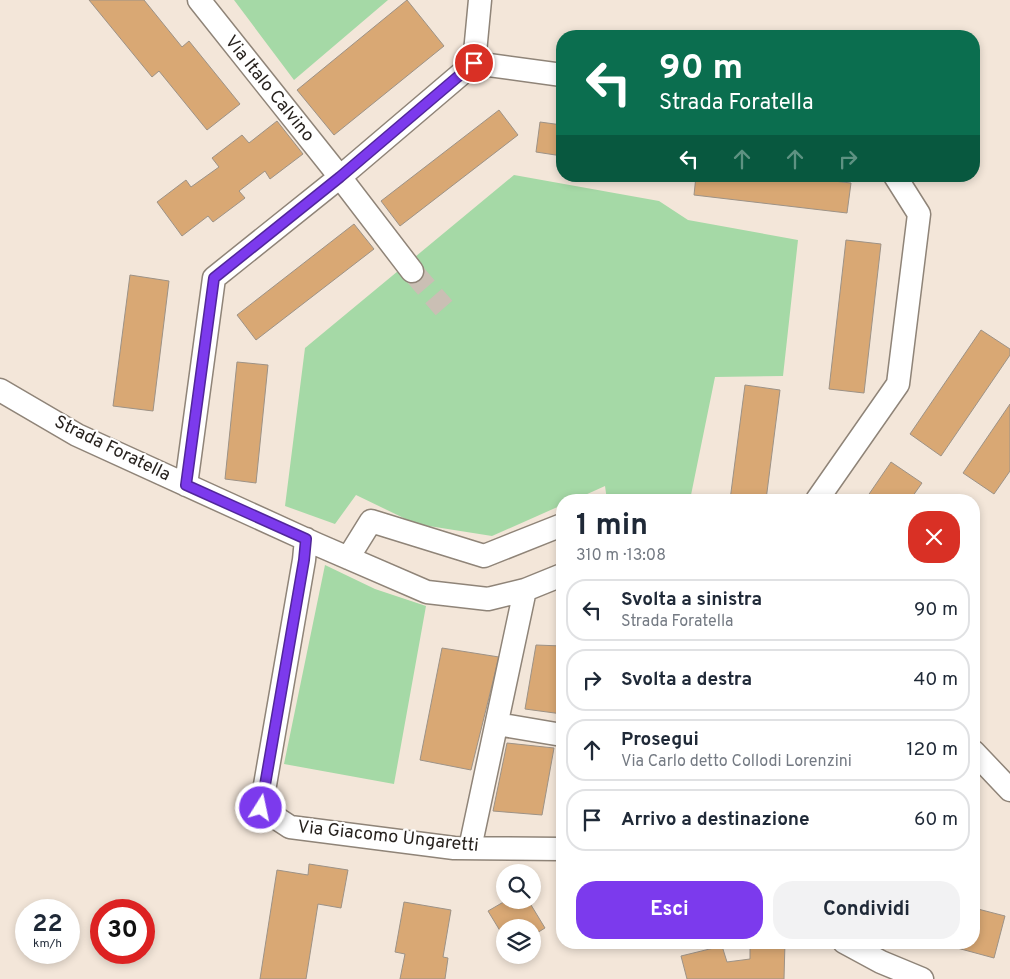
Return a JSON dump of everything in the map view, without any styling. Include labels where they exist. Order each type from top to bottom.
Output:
[{"type":"street","name":"Via Italo Calvino","points":[[198,0],[340,177],[412,271]]},
{"type":"street","points":[[186,485],[214,278],[340,177],[474,63],[480,0]]},
{"type":"street","points":[[474,63],[556,74]]},
{"type":"street","points":[[821,494],[898,384],[919,214],[899,182]]},
{"type":"street","name":"Strada Foratella","points":[[0,390],[77,435],[186,485],[305,550],[348,558],[427,592],[488,599],[525,590],[556,577]]},
{"type":"street","points":[[348,558],[371,522],[484,556],[556,527]]},
{"type":"street","name":"Via Giacomo Ungaretti","points":[[305,550],[261,808],[290,827],[454,848],[556,849]]},
{"type":"street","points":[[470,848],[525,590]]},
{"type":"street","points":[[497,724],[556,734]]},
{"type":"street","points":[[980,758],[1010,790]]},
{"type":"street","points":[[857,949],[881,962],[922,979]]},
{"type":"green space","points":[[234,0],[388,0],[294,80]]},
{"type":"green space","points":[[514,175],[659,201],[688,220],[798,240],[783,376],[715,377],[691,494],[606,494],[605,486],[587,494],[556,494],[556,508],[492,536],[416,524],[356,495],[335,524],[285,506],[305,348]]},
{"type":"green space","points":[[325,565],[375,589],[426,606],[394,784],[284,764]]},
{"type":"building","points":[[89,0],[144,0],[182,47],[189,41],[240,104],[207,130],[159,71],[152,77]]},
{"type":"building","points":[[407,0],[444,46],[334,135],[297,90]]},
{"type":"building","points":[[499,110],[518,135],[400,226],[381,201]]},
{"type":"building","points":[[277,121],[303,154],[270,179],[265,171],[239,191],[245,198],[213,222],[208,216],[182,236],[157,202],[186,180],[191,187],[219,167],[212,158],[242,135],[249,143]]},
{"type":"building","points":[[540,122],[556,124],[556,155],[536,152]]},
{"type":"building","points":[[695,182],[851,183],[847,213],[694,195]]},
{"type":"building","points":[[354,224],[374,249],[256,340],[237,315]]},
{"type":"building","points":[[846,240],[881,244],[864,393],[829,389]]},
{"type":"building","points":[[130,275],[169,281],[153,411],[113,406]]},
{"type":"building","points":[[981,330],[1010,349],[1010,355],[941,456],[910,434]]},
{"type":"building","points":[[237,362],[268,365],[256,483],[225,479]]},
{"type":"building","points":[[745,385],[780,390],[767,494],[731,494]]},
{"type":"building","points":[[1010,404],[1010,471],[994,494],[963,473]]},
{"type":"building","points":[[891,462],[922,483],[914,494],[869,494]]},
{"type":"building","points":[[536,645],[556,646],[556,713],[525,709]]},
{"type":"building","points":[[442,648],[499,657],[471,770],[420,760]]},
{"type":"building","points":[[507,743],[554,748],[542,815],[493,811]]},
{"type":"building","points":[[309,864],[348,870],[341,908],[318,904],[306,979],[260,979],[277,870],[308,875]]},
{"type":"building","points":[[404,902],[451,910],[443,957],[448,958],[445,979],[400,979],[405,954],[395,952]]},
{"type":"building","points":[[496,906],[496,909],[533,909],[540,919],[496,919],[496,924],[488,911]]},
{"type":"building","points":[[980,910],[1005,916],[994,958],[961,949],[980,949]]},
{"type":"building","points":[[541,921],[545,928],[541,930]]},
{"type":"building","points":[[710,949],[723,949],[727,962],[750,959],[750,949],[785,949],[784,979],[687,979],[681,956]]},
{"type":"tunnel","points":[[412,271],[444,308]]},
{"type":"route","points":[[261,808],[306,539],[186,485],[214,278],[340,177],[474,63]]}]
